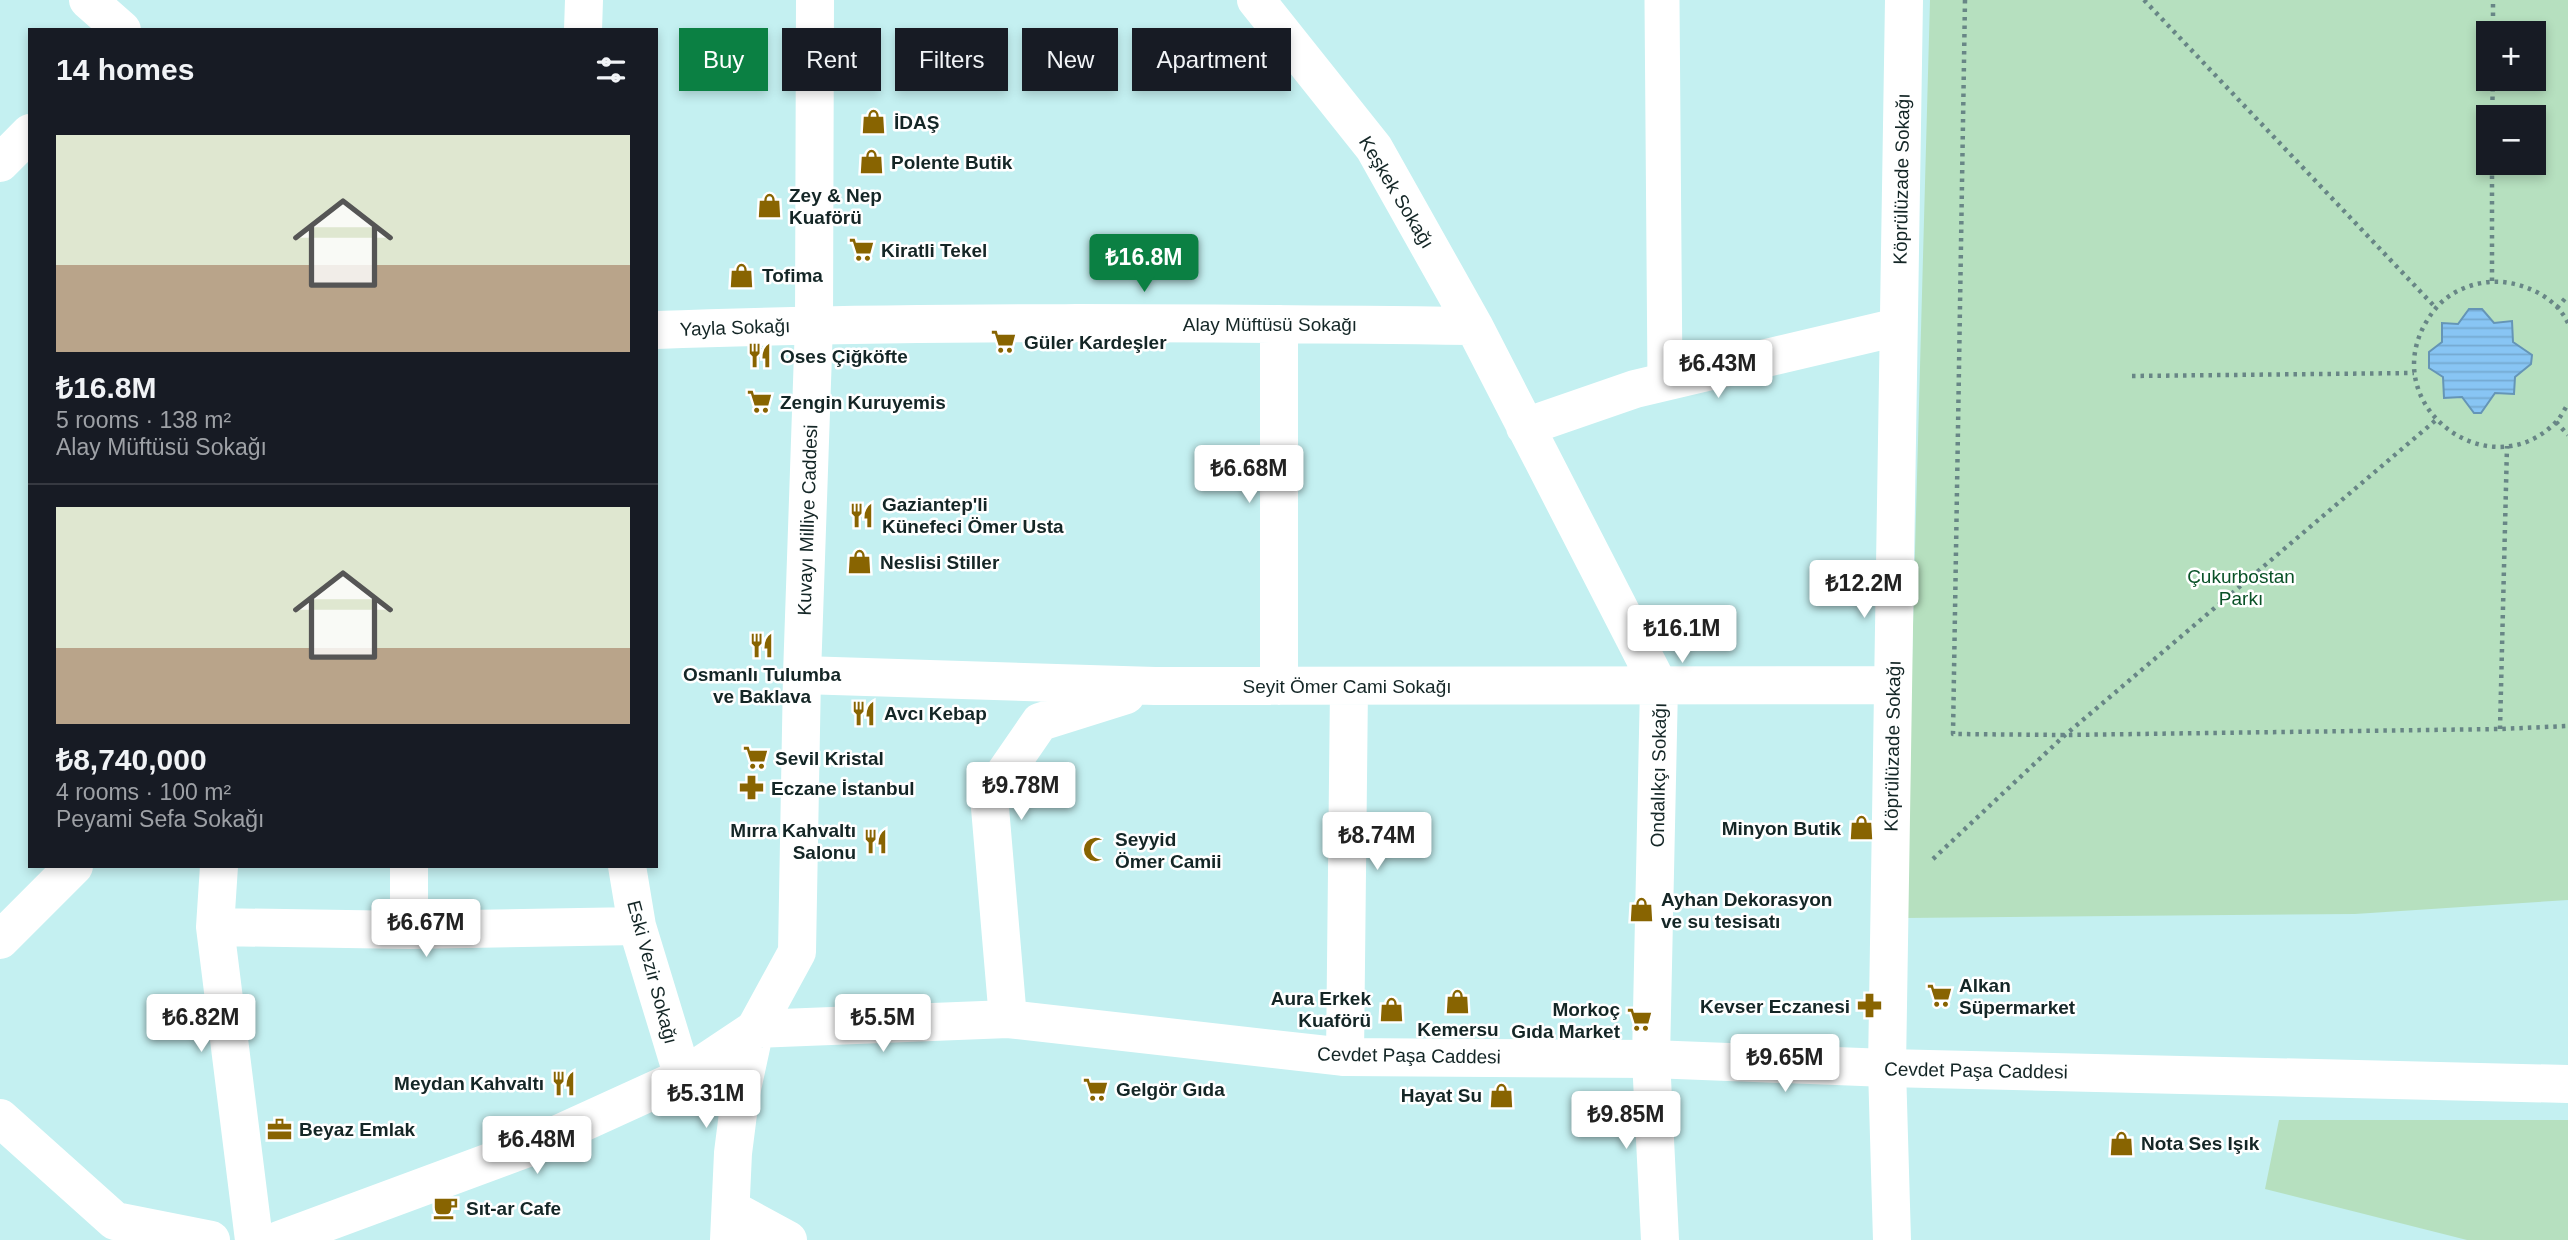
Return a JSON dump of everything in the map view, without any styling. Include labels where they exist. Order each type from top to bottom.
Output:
[{"type":"street","points":[[88,0],[120,28]]},
{"type":"street","points":[[583,28],[584,0]]},
{"type":"street","name":"Kuvayı Milliye Caddesi","points":[[755,1029],[797,952],[802,675],[814,324],[815,0]]},
{"type":"street","name":"Keşkek Sokağı","points":[[1256,0],[1374,148],[1474,326]]},
{"type":"street","points":[[1662,0],[1665,382]]},
{"type":"street","name":"Köprülüzade Sokağı","points":[[1892,1240],[1887,1068],[1904,0]]},
{"type":"street","points":[[0,163],[28,135]]},
{"type":"street","name":"Alay Müftüsü Sokağı","points":[[814,324],[1474,326]]},
{"type":"street","name":"Yayla Sokağı","points":[[658,330],[814,324]]},
{"type":"street","points":[[1279,324],[1279,686]]},
{"type":"street","name":"Ondalıkçı Sokağı","points":[[1474,326],[1660,686],[1651,1059],[1660,1240]]},
{"type":"street","points":[[1525,427],[1635,389],[1898,327]]},
{"type":"street","name":"Seyit Ömer Cami Sokağı","points":[[802,675],[1155,686],[1893,685]]},
{"type":"street","points":[[1008,1019],[989,796],[1041,722],[1155,686]]},
{"type":"street","points":[[1345,1057],[1349,686]]},
{"type":"street","points":[[0,940],[72,868]]},
{"type":"street","points":[[219,868],[215,928],[254,1240]]},
{"type":"street","points":[[409,868],[409,930]]},
{"type":"street","name":"Eski Vezir Sokağı","points":[[627,868],[637,926],[683,1077]]},
{"type":"street","points":[[215,928],[409,930],[637,926]]},
{"type":"street","name":"Cevdet Paşa Caddesi","points":[[755,1029],[1008,1019],[1345,1057],[1651,1059],[1887,1068],[2568,1084]]},
{"type":"street","points":[[279,1240],[525,1149],[683,1077],[755,1029]]},
{"type":"street","points":[[755,1029],[740,1098],[733,1153],[730,1224],[788,1240]]},
{"type":"street","points":[[0,1118],[116,1221],[211,1240]]},
{"type":"path","points":[[1965,0],[1953,734],[2065,735],[2568,726]]},
{"type":"path","points":[[2144,0],[2436,308]]},
{"type":"path","points":[[2493,0],[2493,21]]},
{"type":"path","points":[[2491,281],[2492,175]]},
{"type":"path","points":[[2568,323],[2546,296],[2520,284],[2491,281],[2463,288],[2436,308],[2425,322],[2415,346],[2414,373],[2421,398],[2435,419],[2456,436],[2481,445],[2507,446],[2532,439],[2556,422],[2568,404]]},
{"type":"path","points":[[2557,308],[2568,295]]},
{"type":"path","points":[[2132,376],[2414,373]]},
{"type":"path","points":[[1889,900],[2065,735],[2435,419]]},
{"type":"path","points":[[2556,422],[2568,436]]},
{"type":"path","points":[[2500,729],[2507,446]]},
{"type":"green space","name":"Çukurbostan Parkı","points":[[1930,0],[2568,0],[2568,900],[2355,914],[1905,918]]},
{"type":"green space","points":[[2279,1120],[2568,1120],[2568,1240],[2467,1240],[2265,1189]]},
{"type":"water","points":[[2469,309],[2482,309],[2494,323],[2512,321],[2513,342],[2532,355],[2531,364],[2515,377],[2514,394],[2495,393],[2481,413],[2474,413],[2462,397],[2444,398],[2443,377],[2429,368],[2429,352],[2442,342],[2442,323],[2458,324]]},
{"type":"place","name":"İDAŞ","points":[[874,122]]},
{"type":"place","name":"Polente Butik","points":[[871,162]]},
{"type":"place","name":"Zey & Nep Kuaförü","points":[[769,206]]},
{"type":"place","name":"Kiratli Tekel","points":[[861,250]]},
{"type":"place","name":"Tofima","points":[[742,275]]},
{"type":"place","name":"Güler Kardeşler","points":[[1004,342]]},
{"type":"place","name":"Oses Çiğköfte","points":[[760,356]]},
{"type":"place","name":"Zengin Kuruyemis","points":[[760,402]]},
{"type":"place","name":"Gaziantep'li Künefeci Ömer Usta","points":[[862,515]]},
{"type":"place","name":"Neslisi Stiller","points":[[860,562]]},
{"type":"place","name":"Osmanlı Tulumba ve Baklava","points":[[762,646]]},
{"type":"place","name":"Avcı Kebap","points":[[864,713]]},
{"type":"place","name":"Sevil Kristal","points":[[755,758]]},
{"type":"place","name":"Eczane İstanbul","points":[[751,788]]},
{"type":"place","name":"Minyon Butik","points":[[1861,828]]},
{"type":"place","name":"Mırra Kahvaltı Salonu","points":[[876,841]]},
{"type":"place","name":"Seyyid Ömer Camii","points":[[1095,850]]},
{"type":"place","name":"Ayhan Dekorasyon ve su tesisatı","points":[[1641,910]]},
{"type":"place","name":"Alkan Süpermarket","points":[[1939,996]]},
{"type":"place","name":"Kemersu","points":[[1458,1001]]},
{"type":"place","name":"Kevser Eczanesi","points":[[1870,1006]]},
{"type":"place","name":"Aura Erkek Kuaförü","points":[[1391,1009]]},
{"type":"place","name":"Morkoç Gıda Market","points":[[1640,1020]]},
{"type":"place","name":"Meydan Kahvaltı","points":[[564,1083]]},
{"type":"place","name":"Gelgör Gıda","points":[[1096,1089]]},
{"type":"place","name":"Hayat Su","points":[[1502,1095]]},
{"type":"place","name":"Beyaz Emlak","points":[[279,1129]]},
{"type":"place","name":"Nota Ses Işık","points":[[2121,1143]]},
{"type":"place","name":"Sıt-ar Cafe","points":[[446,1208]]}]
